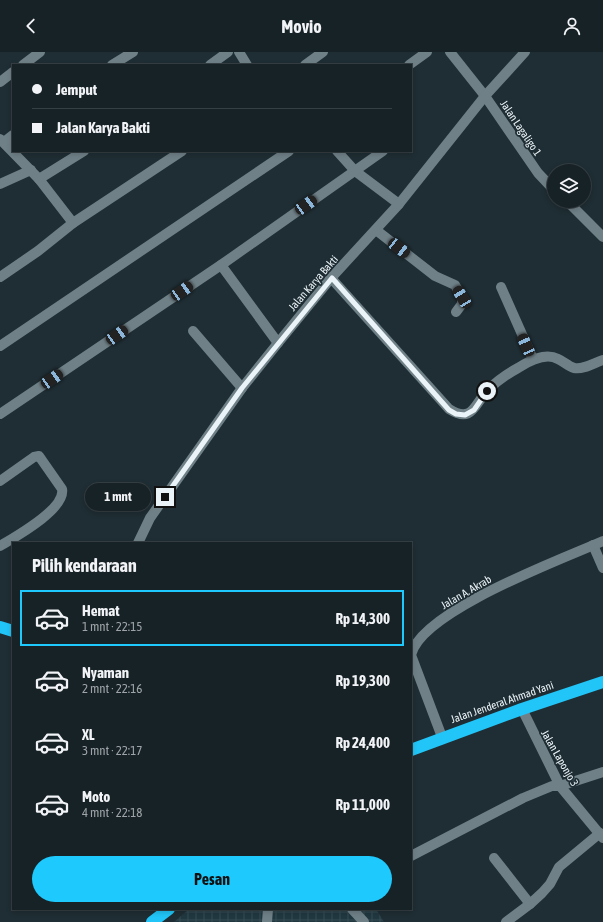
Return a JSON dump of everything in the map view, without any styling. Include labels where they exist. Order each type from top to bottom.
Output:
[{"type":"highway","points":[[0,627],[12,631]]},
{"type":"highway","name":"Jalan Jenderal Ahmad Yani","points":[[412,749],[522,708],[603,682]]},
{"type":"highway","points":[[152,922],[168,910]]},
{"type":"street","points":[[24,64],[40,52]]},
{"type":"street","points":[[114,64],[133,52]]},
{"type":"street","points":[[211,64],[228,52]]},
{"type":"street","points":[[239,52],[246,64]]},
{"type":"street","points":[[306,64],[323,52]]},
{"type":"street","points":[[410,64],[427,52]]},
{"type":"street","name":"Jalan Lagaligo 1","points":[[450,52],[485,96],[538,173],[547,183]]},
{"type":"street","name":"Jalan Karya Bakti","points":[[138,542],[150,518],[242,388],[332,278],[399,204],[485,96],[525,52]]},
{"type":"street","points":[[0,82],[12,73]]},
{"type":"street","points":[[12,135],[2,140],[12,150]]},
{"type":"street","points":[[14,152],[39,179],[73,223]]},
{"type":"street","points":[[39,179],[82,152]]},
{"type":"street","points":[[0,277],[38,251],[73,223],[180,152]]},
{"type":"street","points":[[0,346],[288,152]]},
{"type":"street","points":[[337,152],[355,171],[399,204]]},
{"type":"street","points":[[0,414],[221,265],[382,152]]},
{"type":"street","points":[[0,184],[31,170]]},
{"type":"street","points":[[574,208],[603,236]]},
{"type":"street","points":[[376,230],[435,276],[455,285],[462,297],[462,304],[456,312]]},
{"type":"street","points":[[221,265],[278,343]]},
{"type":"street","points":[[332,278],[449,410],[456,414],[465,415],[474,410],[487,391],[498,381],[533,359],[546,356],[556,358],[573,368],[582,368],[603,360]]},
{"type":"street","points":[[501,287],[533,359]]},
{"type":"street","points":[[193,331],[242,388]]},
{"type":"street","points":[[0,481],[34,457],[39,456],[42,458],[63,493],[61,499],[52,511],[0,546]]},
{"type":"street","name":"Jalan A. Akrab","points":[[412,653],[417,642],[449,614],[522,575],[603,541]]},
{"type":"street","points":[[593,545],[603,568]]},
{"type":"street","name":"Jalan A. Akrab","points":[[412,658],[442,737]]},
{"type":"street","name":"Jalan Laponjo 3","points":[[506,922],[530,904],[550,884],[559,867],[601,836],[560,786],[522,708]]},
{"type":"street","points":[[412,855],[523,798],[552,786],[560,786],[603,772]]},
{"type":"street","points":[[494,858],[530,904]]},
{"type":"street","points":[[267,922],[268,910]]},
{"type":"street","points":[[353,910],[364,922]]},
{"type":"shaded area","points":[[188,910],[377,910],[384,922],[174,922]]},
{"type":"route","points":[[165,497],[242,388],[332,278],[449,410],[456,414],[465,415],[474,410],[487,391]]}]
